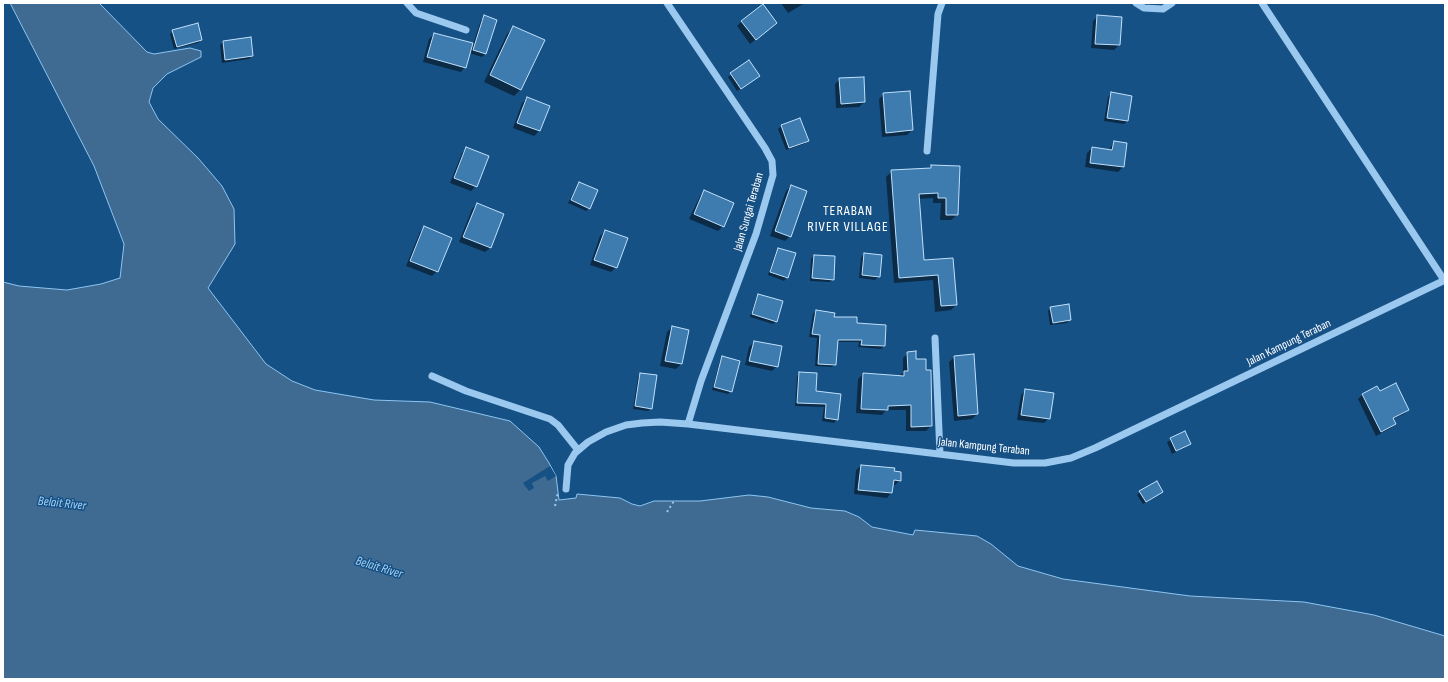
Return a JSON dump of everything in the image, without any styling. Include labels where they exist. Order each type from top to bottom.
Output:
[{"type":"street","points":[[407,3],[416,13],[466,30]]},
{"type":"street","name":"Jalan Sungai Teraban","points":[[667,3],[766,148],[772,161],[773,175],[756,234],[701,381],[688,424]]},
{"type":"street","points":[[927,152],[938,14],[942,3]]},
{"type":"street","points":[[1136,3],[1144,8],[1163,9],[1172,3]]},
{"type":"street","points":[[1262,3],[1444,280]]},
{"type":"street","name":"Jalan Kampung Teraban","points":[[566,489],[568,465],[574,453],[578,450],[606,432],[626,425],[660,422],[688,424],[1014,463],[1045,463],[1071,458],[1095,448],[1444,280]]},
{"type":"street","points":[[935,338],[940,454]]},
{"type":"street","points":[[432,376],[466,392],[550,419],[558,425],[578,450]]},
{"type":"path","points":[[555,506],[558,490]]},
{"type":"path","points":[[668,512],[674,501]]},
{"type":"water","name":"Belait River","points":[[10,3],[99,3],[147,52],[154,54],[190,48],[201,51],[201,57],[167,74],[153,88],[149,102],[158,119],[198,158],[222,186],[234,209],[235,244],[208,288],[266,364],[292,381],[315,390],[374,400],[430,402],[510,421],[539,447],[549,463],[556,476],[559,500],[576,498],[577,494],[620,498],[640,506],[654,501],[700,501],[749,495],[768,497],[811,508],[845,511],[859,517],[872,527],[913,535],[915,530],[977,536],[991,544],[1018,566],[1063,579],[1190,596],[1304,602],[1374,615],[1445,636],[1445,679],[3,679],[3,282],[19,286],[67,290],[101,284],[120,278],[124,244],[94,166]]},
{"type":"pier","points":[[550,466],[556,476],[548,481],[545,476],[532,483],[534,488],[529,491],[523,483]]},
{"type":"building","points":[[763,4],[777,23],[756,40],[741,21]]},
{"type":"building","points":[[484,15],[497,20],[486,54],[473,50]]},
{"type":"building","points":[[1097,15],[1122,17],[1120,45],[1095,44]]},
{"type":"building","points":[[198,23],[202,40],[177,47],[172,30]]},
{"type":"building","points":[[513,26],[545,40],[521,90],[490,75]]},
{"type":"building","points":[[434,33],[473,43],[466,68],[427,57]]},
{"type":"building","points":[[251,37],[253,56],[225,60],[223,41]]},
{"type":"building","points":[[749,60],[760,76],[741,89],[730,73]]},
{"type":"building","points":[[864,77],[865,102],[841,104],[839,78]]},
{"type":"building","points":[[910,91],[913,130],[886,133],[883,93]]},
{"type":"building","points":[[1111,92],[1132,96],[1128,121],[1107,118]]},
{"type":"building","points":[[527,97],[550,106],[540,131],[517,123]]},
{"type":"building","points":[[800,118],[809,141],[789,148],[781,125]]},
{"type":"building","points":[[1114,141],[1127,143],[1124,167],[1090,163],[1092,147],[1112,150]]},
{"type":"building","points":[[466,147],[489,156],[477,187],[454,178]]},
{"type":"building","points":[[931,165],[960,166],[958,215],[946,215],[946,198],[938,198],[938,193],[919,194],[924,260],[953,258],[957,305],[941,306],[938,275],[899,278],[891,170],[931,168]]},
{"type":"building","points":[[579,182],[598,190],[590,209],[571,200]]},
{"type":"building","points":[[791,185],[807,191],[791,237],[775,231]]},
{"type":"building","points":[[704,190],[734,203],[724,227],[694,214]]},
{"type":"building","points":[[477,203],[504,214],[491,248],[463,237]]},
{"type":"building","points":[[424,226],[452,238],[438,272],[410,261]]},
{"type":"building","points":[[605,230],[628,238],[617,268],[594,260]]},
{"type":"building","points":[[778,248],[796,253],[788,278],[770,272]]},
{"type":"building","points":[[864,253],[882,255],[880,277],[862,275]]},
{"type":"building","points":[[814,255],[835,256],[834,280],[812,278]]},
{"type":"building","points":[[758,294],[783,301],[777,322],[752,314]]},
{"type":"building","points":[[1069,304],[1071,320],[1053,323],[1050,307]]},
{"type":"building","points":[[816,310],[835,313],[834,317],[857,317],[857,323],[886,325],[885,346],[861,345],[862,340],[838,340],[836,365],[818,364],[820,335],[812,334]]},
{"type":"building","points":[[672,326],[689,330],[682,364],[665,361]]},
{"type":"building","points":[[754,341],[782,346],[778,367],[749,361]]},
{"type":"building","points":[[916,351],[916,359],[926,359],[926,370],[931,370],[932,426],[911,427],[911,405],[888,406],[888,410],[861,409],[863,373],[904,376],[904,371],[908,371],[907,352]]},
{"type":"building","points":[[974,354],[978,414],[958,416],[954,356]]},
{"type":"building","points":[[722,356],[740,361],[732,392],[714,387]]},
{"type":"building","points":[[799,372],[817,373],[816,391],[841,394],[838,420],[825,418],[826,404],[797,403]]},
{"type":"building","points":[[640,373],[657,375],[652,409],[635,406]]},
{"type":"building","points":[[1396,383],[1409,410],[1393,418],[1396,424],[1381,432],[1362,394],[1377,386],[1380,391]]},
{"type":"building","points":[[1025,389],[1054,393],[1050,419],[1021,415]]},
{"type":"building","points":[[1185,431],[1191,444],[1176,451],[1170,438]]},
{"type":"building","points":[[861,465],[895,468],[894,471],[901,472],[901,481],[894,480],[892,493],[858,490]]},
{"type":"building","points":[[1157,481],[1163,492],[1146,502],[1139,491]]},
{"type":"district","name":"TERABAN RIVER VILLAGE","points":[[848,220]]}]
